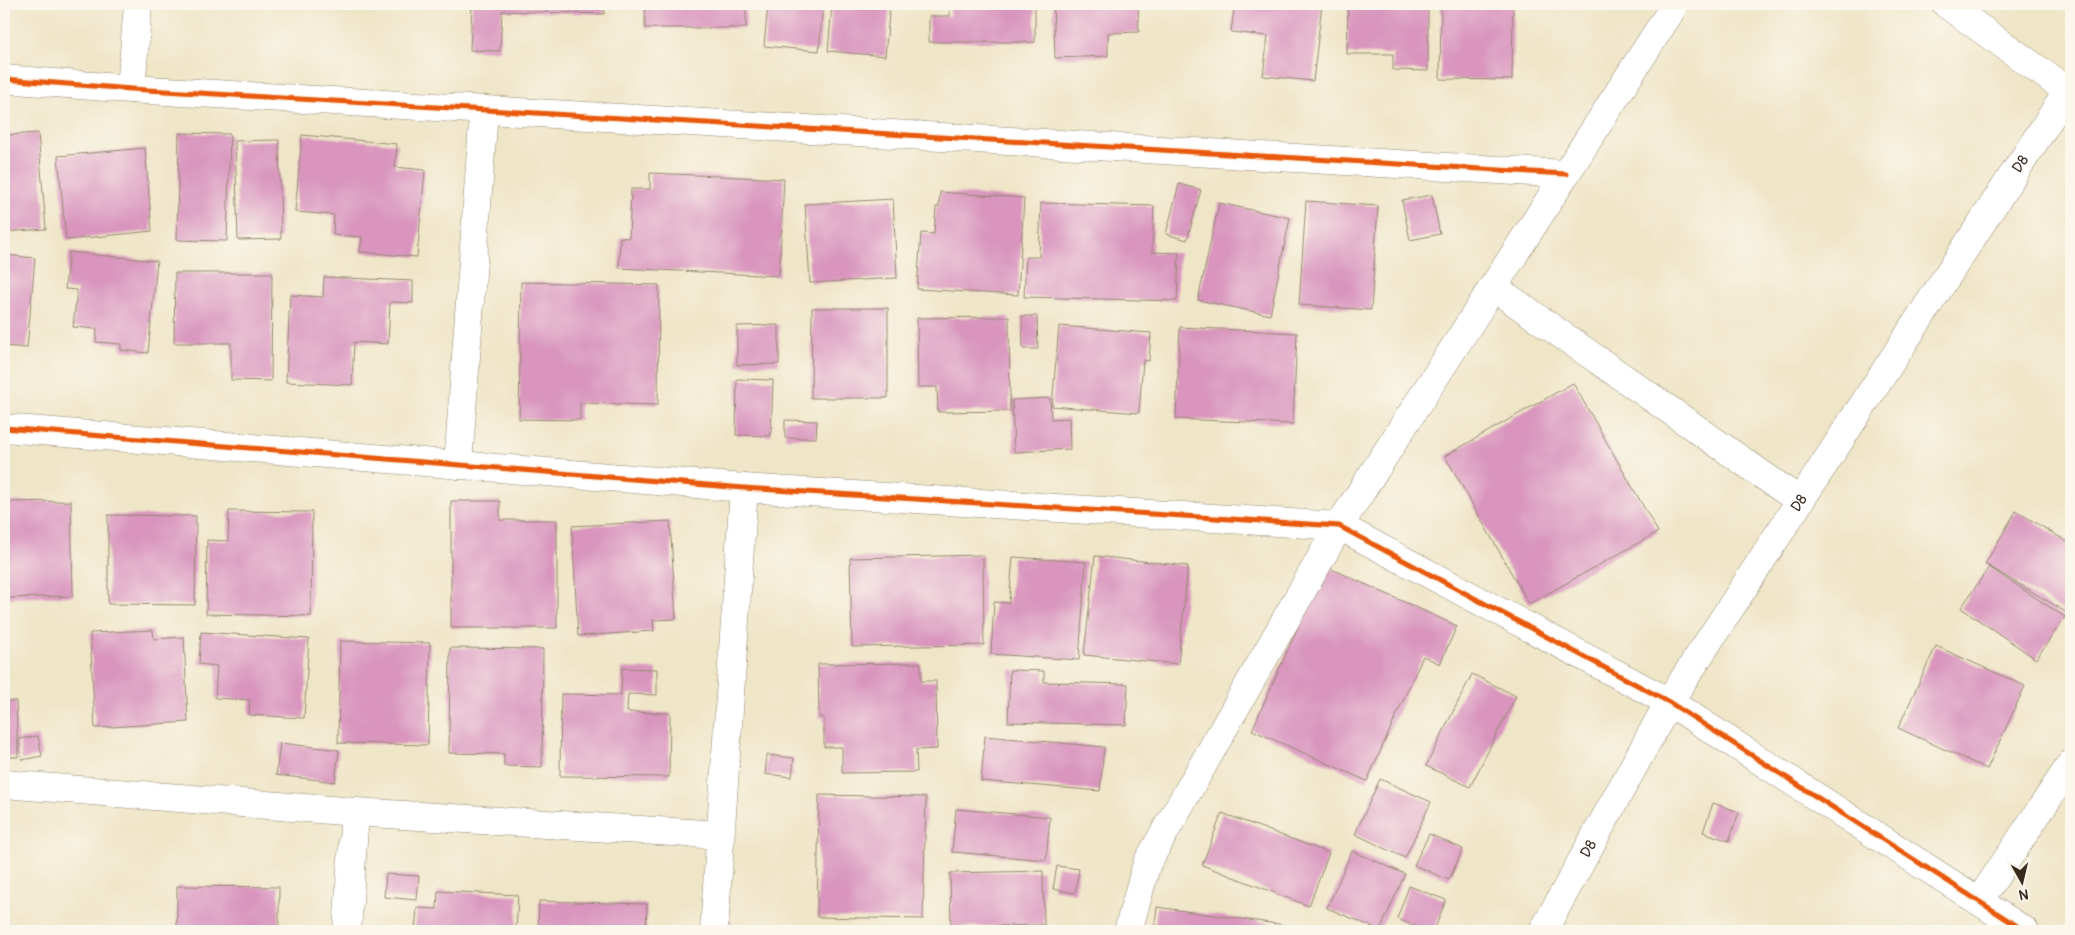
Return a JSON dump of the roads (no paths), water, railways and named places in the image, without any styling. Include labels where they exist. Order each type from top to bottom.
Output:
[{"type":"street","points":[[131,89],[138,4]]},
{"type":"street","points":[[1128,931],[1147,863],[1339,526],[1674,4]]},
{"type":"street","points":[[1946,4],[2070,89]]},
{"type":"street","points":[[4,79],[131,89],[1566,174]]},
{"type":"street","name":"D8","points":[[1544,931],[1669,702],[2070,89]]},
{"type":"street","points":[[458,465],[484,110]]},
{"type":"street","points":[[1493,287],[1800,501]]},
{"type":"street","points":[[4,428],[744,488],[1339,526],[1669,702],[2024,931]]},
{"type":"street","points":[[714,931],[744,488]]},
{"type":"street","points":[[1979,901],[2071,764]]},
{"type":"street","points":[[4,784],[355,812],[720,835]]},
{"type":"street","points":[[347,931],[355,812]]}]
